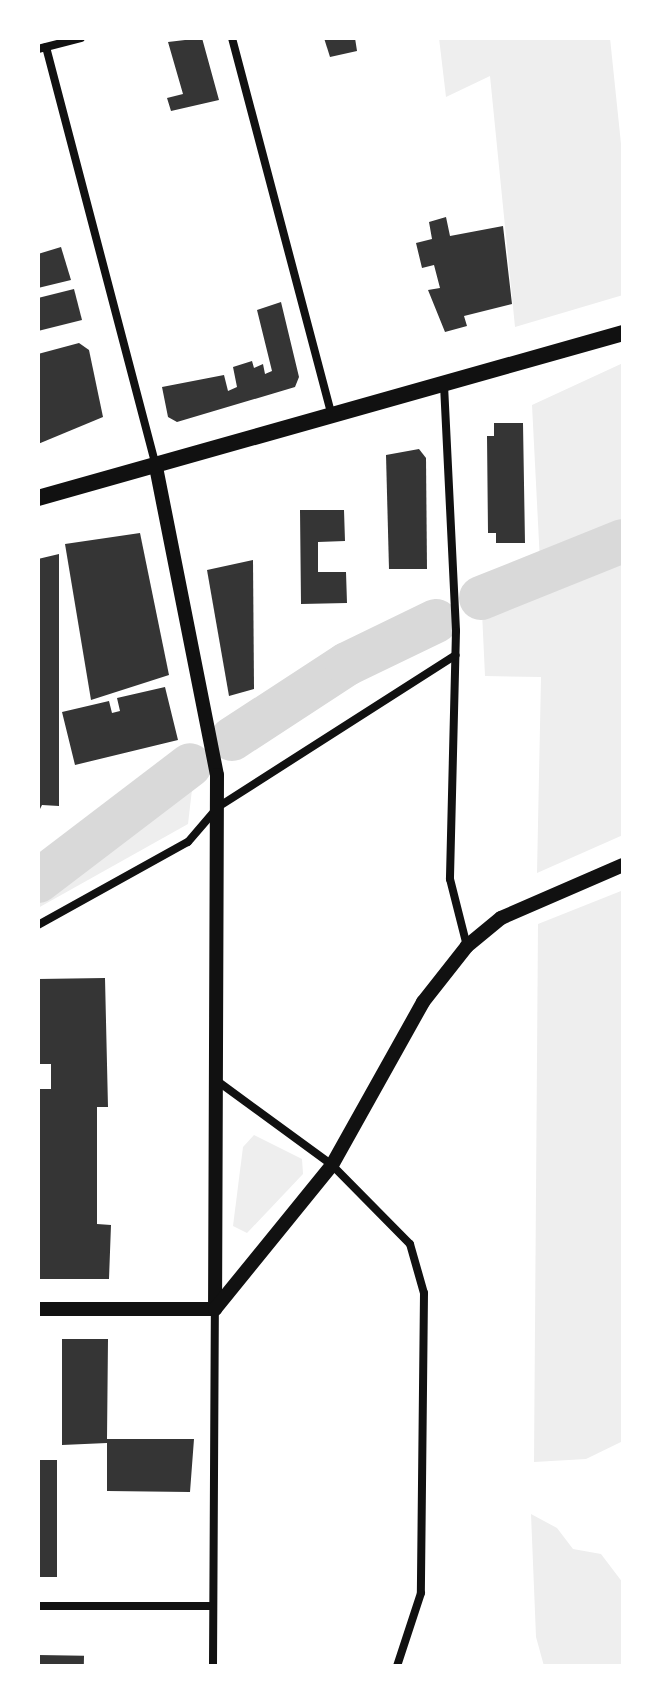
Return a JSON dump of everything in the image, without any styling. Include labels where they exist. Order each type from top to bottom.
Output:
[{"type":"main road","points":[[38,498],[623,333]]},
{"type":"street","points":[[81,38],[42,48],[156,467],[217,775],[220,1083],[213,1666]]},
{"type":"street","points":[[232,38],[331,414]]},
{"type":"street","points":[[444,385],[456,631],[450,879],[467,946]]},
{"type":"street","points":[[38,925],[188,842],[218,807],[456,655]]},
{"type":"street","points":[[215,1309],[332,1165],[423,1002],[467,946],[501,918],[623,865]]},
{"type":"street","points":[[220,1083],[332,1165],[410,1244],[424,1293],[421,1593],[397,1666]]},
{"type":"street","points":[[38,1309],[215,1309]]},
{"type":"street","points":[[38,1606],[213,1606]]},
{"type":"shaded area","points":[[439,38],[610,38],[623,163],[623,295],[515,327],[490,76],[446,97]]},
{"type":"shaded area","points":[[623,363],[623,835],[537,873],[541,677],[485,676],[481,591],[540,562],[532,405]]},
{"type":"shaded area","points":[[193,781],[188,824],[38,908],[38,897]]},
{"type":"shaded area","points":[[621,891],[623,1441],[586,1459],[534,1462],[538,924]]},
{"type":"shaded area","points":[[254,1135],[302,1159],[303,1174],[247,1233],[233,1226],[243,1147]]},
{"type":"shaded area","points":[[531,1514],[557,1528],[573,1549],[601,1554],[623,1583],[623,1666],[544,1666],[536,1637]]},
{"type":"building","points":[[202,38],[219,100],[171,111],[167,98],[183,94],[168,42]]},
{"type":"building","points":[[324,38],[355,38],[357,51],[330,57]]},
{"type":"building","points":[[446,217],[450,236],[503,226],[512,304],[464,316],[467,326],[445,332],[428,290],[440,288],[434,265],[422,268],[416,243],[432,239],[429,222]]},
{"type":"building","points":[[61,247],[71,280],[38,288],[38,254]]},
{"type":"building","points":[[74,289],[82,320],[38,331],[38,298]]},
{"type":"building","points":[[281,302],[299,377],[295,387],[177,422],[168,417],[162,387],[224,375],[228,391],[237,387],[233,367],[252,361],[254,368],[263,364],[265,374],[272,371],[257,310]]},
{"type":"building","points":[[79,343],[89,350],[103,417],[38,444],[38,354]]},
{"type":"building","points":[[494,423],[523,423],[525,543],[496,543],[496,533],[488,533],[487,436],[494,436]]},
{"type":"building","points":[[419,449],[426,458],[427,569],[389,569],[386,455]]},
{"type":"building","points":[[300,510],[344,510],[345,541],[318,542],[318,572],[346,572],[347,603],[301,604]]},
{"type":"building","points":[[140,533],[169,675],[91,700],[65,544]]},
{"type":"building","points":[[59,554],[59,806],[42,805],[38,813],[38,559]]},
{"type":"building","points":[[253,560],[254,689],[229,696],[207,570]]},
{"type":"building","points":[[165,687],[178,740],[75,765],[62,712],[109,701],[112,713],[120,711],[117,698]]},
{"type":"building","points":[[105,978],[108,1107],[97,1107],[97,1224],[111,1225],[109,1279],[38,1279],[38,1089],[51,1089],[51,1064],[38,1064],[38,979]]},
{"type":"building","points":[[62,1339],[108,1339],[107,1439],[194,1439],[190,1492],[107,1491],[107,1443],[62,1445]]},
{"type":"building","points":[[38,1460],[57,1460],[57,1577],[38,1577]]},
{"type":"building","points":[[38,1655],[84,1656],[84,1666],[38,1666]]},
{"type":"waterway","points":[[481,598],[623,541]]},
{"type":"waterway","points":[[232,739],[347,664],[436,621]]},
{"type":"waterway","points":[[38,881],[190,765]]}]
